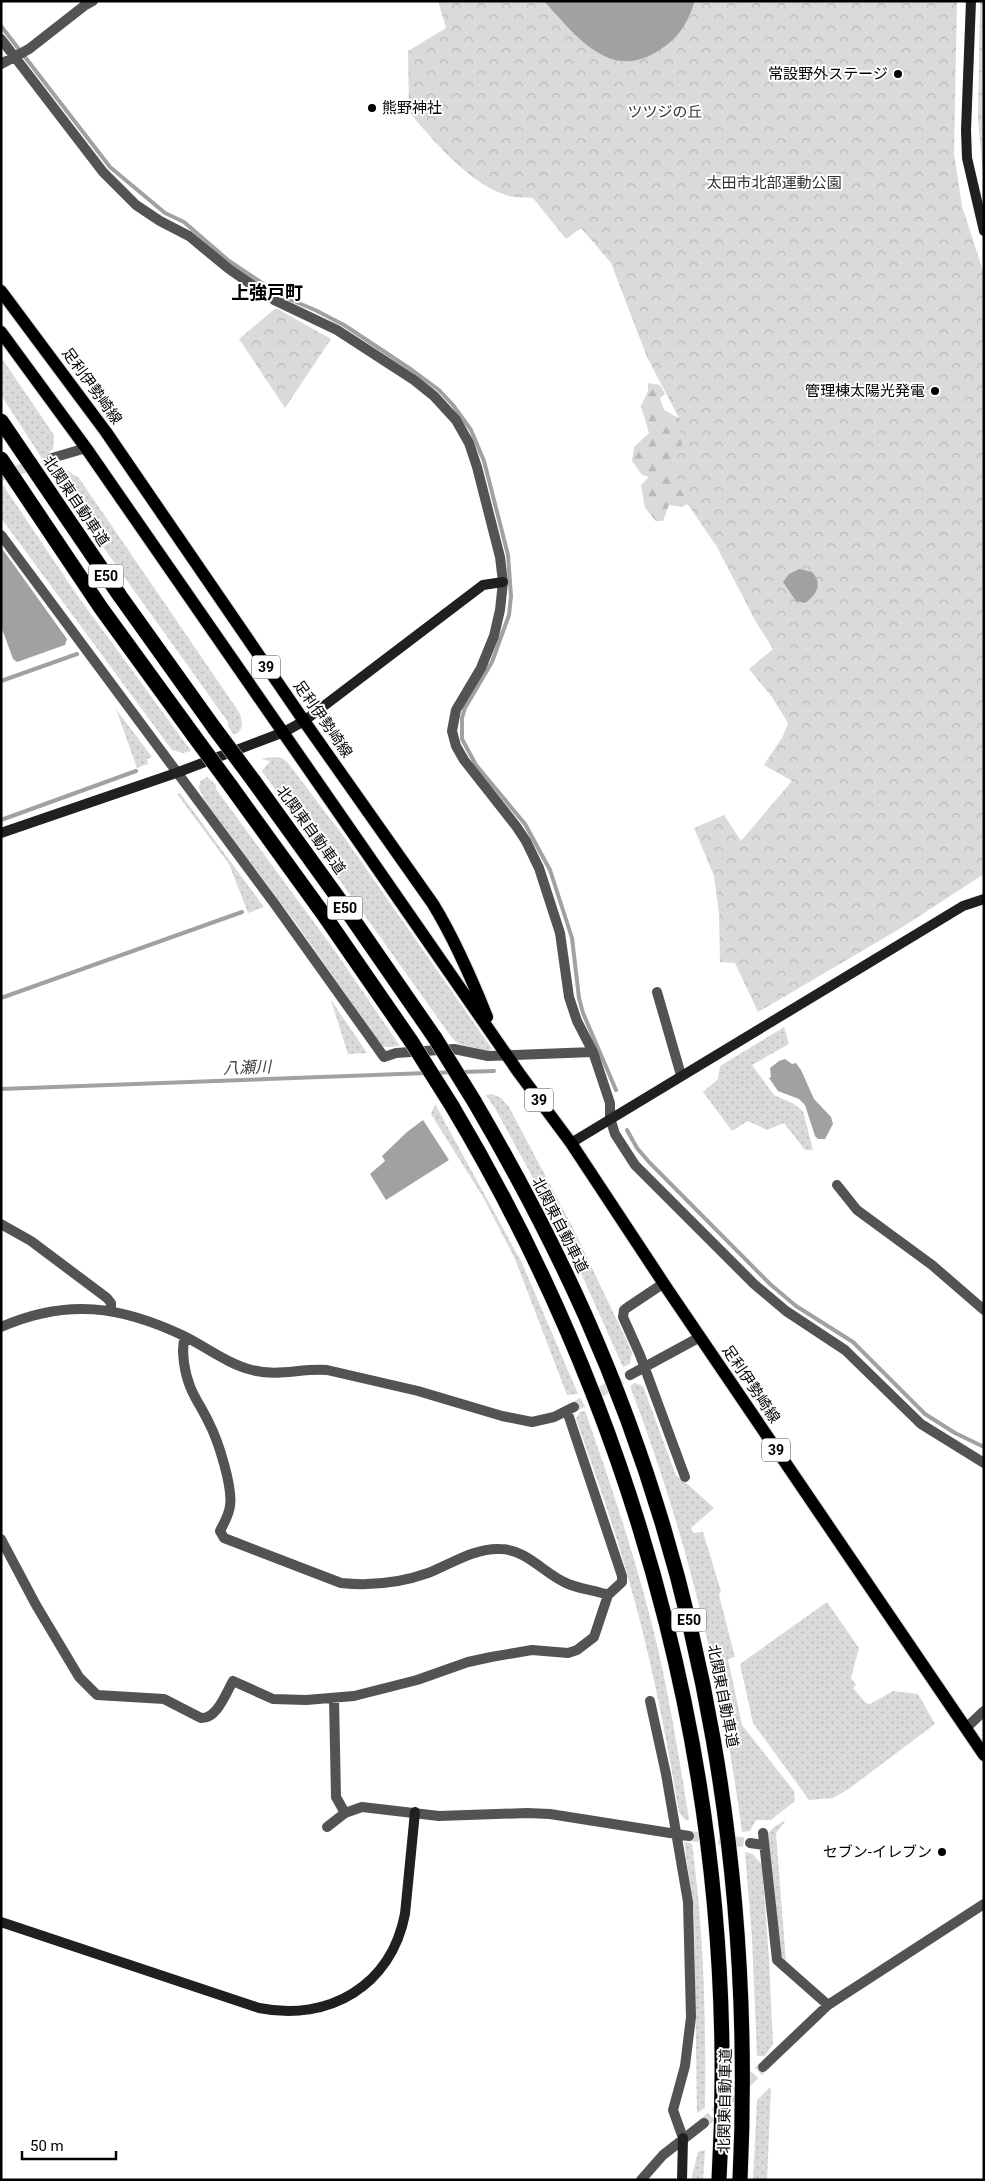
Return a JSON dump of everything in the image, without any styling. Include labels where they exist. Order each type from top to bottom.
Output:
[{"type":"highway","name":"北関東自動車道","points":[[1,421],[120,596],[341,902],[434,1038],[474,1101],[532,1206],[587,1319],[633,1435],[650,1484],[691,1630],[718,1763],[734,1883],[743,2027],[740,2180]]},
{"type":"highway","name":"北関東自動車道","points":[[1,459],[101,608],[324,915],[411,1041],[452,1106],[515,1218],[567,1329],[600,1407],[634,1508],[671,1637],[697,1769],[714,1895],[721,2028],[719,2180]]},
{"type":"main road","name":"足利伊勢崎線","points":[[1,291],[106,432],[304,721],[376,821],[449,931],[465,962],[492,1029],[508,1056]]},
{"type":"main road","name":"足利伊勢崎線","points":[[1,332],[86,448],[570,1143],[984,1755]]},
{"type":"street","points":[[1,64],[16,58],[93,1]]},
{"type":"street","points":[[972,1],[967,158],[984,231]]},
{"type":"street","points":[[1,39],[103,172],[136,205],[160,221],[189,236],[229,270],[274,300],[337,330],[414,380],[447,408],[464,432],[477,467],[500,557],[503,582],[500,610],[491,645],[481,668],[456,710],[452,731],[456,746],[464,760],[516,826],[535,860],[552,904],[560,933],[569,997],[577,1021],[593,1052],[610,1103],[610,1118],[615,1134],[635,1165],[754,1284],[786,1311],[846,1350],[921,1424],[984,1463]]},
{"type":"street","points":[[52,458],[86,448]]},
{"type":"street","points":[[1,535],[274,903],[384,1058],[396,1054],[454,1048],[488,1056],[593,1052]]},
{"type":"street","points":[[1,833],[176,773],[284,732],[304,721],[483,585],[503,582]]},
{"type":"street","points":[[570,1143],[963,906],[984,900]]},
{"type":"street","points":[[657,992],[681,1075]]},
{"type":"street","points":[[837,1185],[858,1210],[932,1266],[984,1310]]},
{"type":"street","points":[[1,1224],[31,1241],[107,1298],[111,1303],[111,1310]]},
{"type":"street","points":[[664,1283],[628,1307],[623,1313],[685,1477]]},
{"type":"street","points":[[1,1327],[33,1316],[57,1311],[78,1308],[111,1310],[128,1314],[185,1337],[254,1370],[281,1374],[314,1369],[327,1370],[418,1391],[502,1416],[532,1422],[570,1409],[622,1576],[622,1582],[608,1595],[594,1636],[577,1650],[561,1654],[532,1650],[491,1657],[468,1662],[417,1680],[354,1696],[334,1698],[306,1700],[273,1699],[233,1681],[217,1709],[206,1718],[201,1718],[164,1699],[97,1694],[79,1677],[36,1606],[1,1539]]},
{"type":"street","points":[[185,1337],[182,1344],[189,1388],[216,1440],[230,1493],[230,1505],[220,1531],[224,1538],[341,1583],[355,1584],[373,1584],[409,1579],[473,1554],[488,1550],[510,1550],[520,1554],[565,1583],[608,1595]]},
{"type":"street","points":[[630,1375],[700,1337]]},
{"type":"street","points":[[334,1698],[336,1797],[345,1813]]},
{"type":"street","points":[[650,1701],[666,1774],[688,1902],[690,1968],[689,2035],[685,2066],[673,2110],[683,2138],[682,2180]]},
{"type":"street","points":[[966,1728],[984,1711]]},
{"type":"street","points":[[327,1827],[345,1813],[362,1807],[439,1816],[550,1814],[689,1836]]},
{"type":"street","points":[[1,1922],[259,2008],[274,2011],[309,2011],[338,2002],[359,1990],[374,1977],[388,1958],[403,1927],[415,1812]]},
{"type":"street","points":[[763,1833],[777,1960],[828,2006]]},
{"type":"street","points":[[750,1843],[764,1845]]},
{"type":"street","points":[[763,2067],[828,2006],[984,1904]]},
{"type":"street","points":[[641,2180],[652,2166],[683,2138],[704,2123]]},
{"type":"green space","name":"太田市北部運動公園","points":[[438,1],[957,1],[954,153],[962,206],[984,274],[984,874],[901,928],[758,1012],[735,963],[720,962],[719,914],[714,876],[694,828],[724,815],[741,841],[792,781],[764,765],[783,736],[788,723],[772,697],[749,669],[773,649],[756,622],[717,547],[687,503],[676,476],[672,458],[682,448],[679,418],[647,357],[611,263],[581,228],[566,239],[533,198],[506,195],[478,181],[429,136],[409,112],[408,51],[446,28]]},
{"type":"green space","points":[[980,1],[984,1],[984,185],[978,119]]},
{"type":"green space","points":[[276,308],[331,339],[285,408],[239,339]]},
{"type":"green space","points":[[1,357],[54,435],[53,449],[49,452],[55,465],[79,478],[239,712],[242,725],[240,731],[234,735],[228,726],[228,722],[63,491],[1,395]]},
{"type":"green space","points":[[648,383],[660,385],[665,394],[660,398],[664,410],[686,422],[717,537],[687,504],[682,507],[669,505],[663,521],[656,521],[645,508],[641,485],[649,477],[642,475],[632,461],[634,447],[649,433],[641,406],[648,391]]},
{"type":"green space","points":[[1,482],[77,595],[191,751],[183,753],[172,750],[1,518]]},
{"type":"green space","points":[[116,709],[152,757],[147,759],[148,764],[137,768]]},
{"type":"green space","points":[[282,758],[288,763],[344,837],[492,1049],[488,1051],[459,1044],[452,1038],[262,771],[270,761],[261,759]]},
{"type":"green space","points":[[207,777],[216,785],[216,789],[335,951],[400,1046],[382,1046],[298,926],[205,801],[199,788],[200,781]]},
{"type":"green space","points":[[180,793],[264,907],[248,913],[229,864],[177,794]]},
{"type":"green space","points":[[331,1000],[367,1053],[348,1054]]},
{"type":"green space","points":[[784,1027],[789,1044],[752,1065],[774,1095],[794,1104],[803,1111],[813,1150],[805,1150],[784,1123],[767,1130],[748,1121],[732,1131],[703,1092],[718,1079],[720,1066]]},
{"type":"green space","points":[[492,1094],[501,1098],[509,1107],[575,1232],[632,1352],[630,1364],[623,1367],[563,1233],[486,1095]]},
{"type":"green space","points":[[435,1104],[522,1263],[578,1394],[567,1395],[515,1259],[483,1197],[431,1114]]},
{"type":"green space","points":[[635,1383],[643,1386],[676,1476],[714,1508],[691,1528],[693,1533],[703,1532],[721,1591],[719,1595],[735,1657],[728,1659],[742,1725],[794,1791],[795,1801],[771,1820],[756,1820],[750,1831],[742,1832],[724,1718],[699,1606],[668,1495],[630,1386]]},
{"type":"green space","points":[[585,1411],[627,1535],[645,1598],[673,1721],[689,1820],[685,1820],[679,1812],[657,1696],[637,1610],[611,1520],[576,1419],[580,1412]]},
{"type":"green space","points":[[827,1602],[859,1648],[851,1678],[856,1685],[853,1688],[866,1703],[870,1704],[893,1691],[918,1694],[935,1724],[850,1788],[833,1798],[809,1800],[753,1723],[740,1664]]},
{"type":"green space","points":[[786,1820],[776,1833],[786,1962],[779,1954],[768,1833]]},
{"type":"green space","points":[[684,1841],[692,1844],[703,1976],[705,2108],[697,2113],[694,1912]]},
{"type":"green space","points":[[745,1852],[753,1854],[762,1865],[773,2044],[765,2056],[757,2056],[752,1938]]},
{"type":"green space","points":[[769,2088],[771,2089],[767,2180],[753,2180],[757,2100]]},
{"type":"green space","points":[[705,2150],[703,2180],[691,2180],[698,2152]]},
{"type":"shaded area","points":[[544,1],[694,1],[694,3],[682,29],[667,45],[643,58],[626,61],[610,58],[582,41]]},
{"type":"shaded area","points":[[1,547],[67,639],[65,645],[17,662],[13,659],[1,626]]},
{"type":"shaded area","points":[[799,569],[812,572],[818,585],[813,596],[805,603],[796,601],[783,582],[789,574]]},
{"type":"shaded area","points":[[785,1059],[792,1064],[796,1063],[814,1099],[831,1117],[833,1124],[825,1139],[818,1139],[815,1136],[805,1105],[799,1099],[778,1091],[769,1078],[771,1077],[770,1068]]},
{"type":"shaded area","points":[[423,1120],[449,1160],[386,1200],[370,1174],[385,1161],[382,1156],[407,1132]]},
{"type":"waterway","points":[[1,26],[110,167],[165,213],[184,222],[229,261],[284,297],[344,325],[412,370],[439,390],[453,405],[471,430],[484,461],[508,555],[511,596],[509,615],[492,662],[465,708],[462,718],[462,739],[476,765],[525,824],[550,870],[572,938],[579,998],[583,1013],[616,1090]]},
{"type":"waterway","points":[[1,681],[77,654]]},
{"type":"waterway","points":[[1,820],[136,771]]},
{"type":"waterway","points":[[1,998],[242,912]]},
{"type":"waterway","name":"八瀬川","points":[[461,1072],[494,1071]]},
{"type":"waterway","name":"八瀬川","points":[[436,1073],[452,1072]]},
{"type":"waterway","name":"八瀬川","points":[[1,1089],[427,1073]]},
{"type":"waterway","points":[[627,1130],[637,1148],[649,1162],[770,1284],[796,1306],[853,1342],[925,1414],[955,1433],[984,1447]]},
{"type":"tunnel","points":[[1,476],[52,458]]},
{"type":"tunnel","points":[[574,1407],[630,1375]]},
{"type":"tunnel","points":[[689,1836],[750,1843]]},
{"type":"tunnel","points":[[704,2123],[763,2067]]},
{"type":"place","name":"常設野外ステージ","points":[[898,74]]},
{"type":"place","name":"熊野神社","points":[[372,108]]},
{"type":"place","name":"管理棟太陽光発電","points":[[935,391]]},
{"type":"place","name":"セブン-イレブン","points":[[942,1852]]},
{"type":"district","name":"上強戸町","points":[[267,293]]},
{"type":"park label","name":"ツツジの丘","points":[[665,112]]}]
